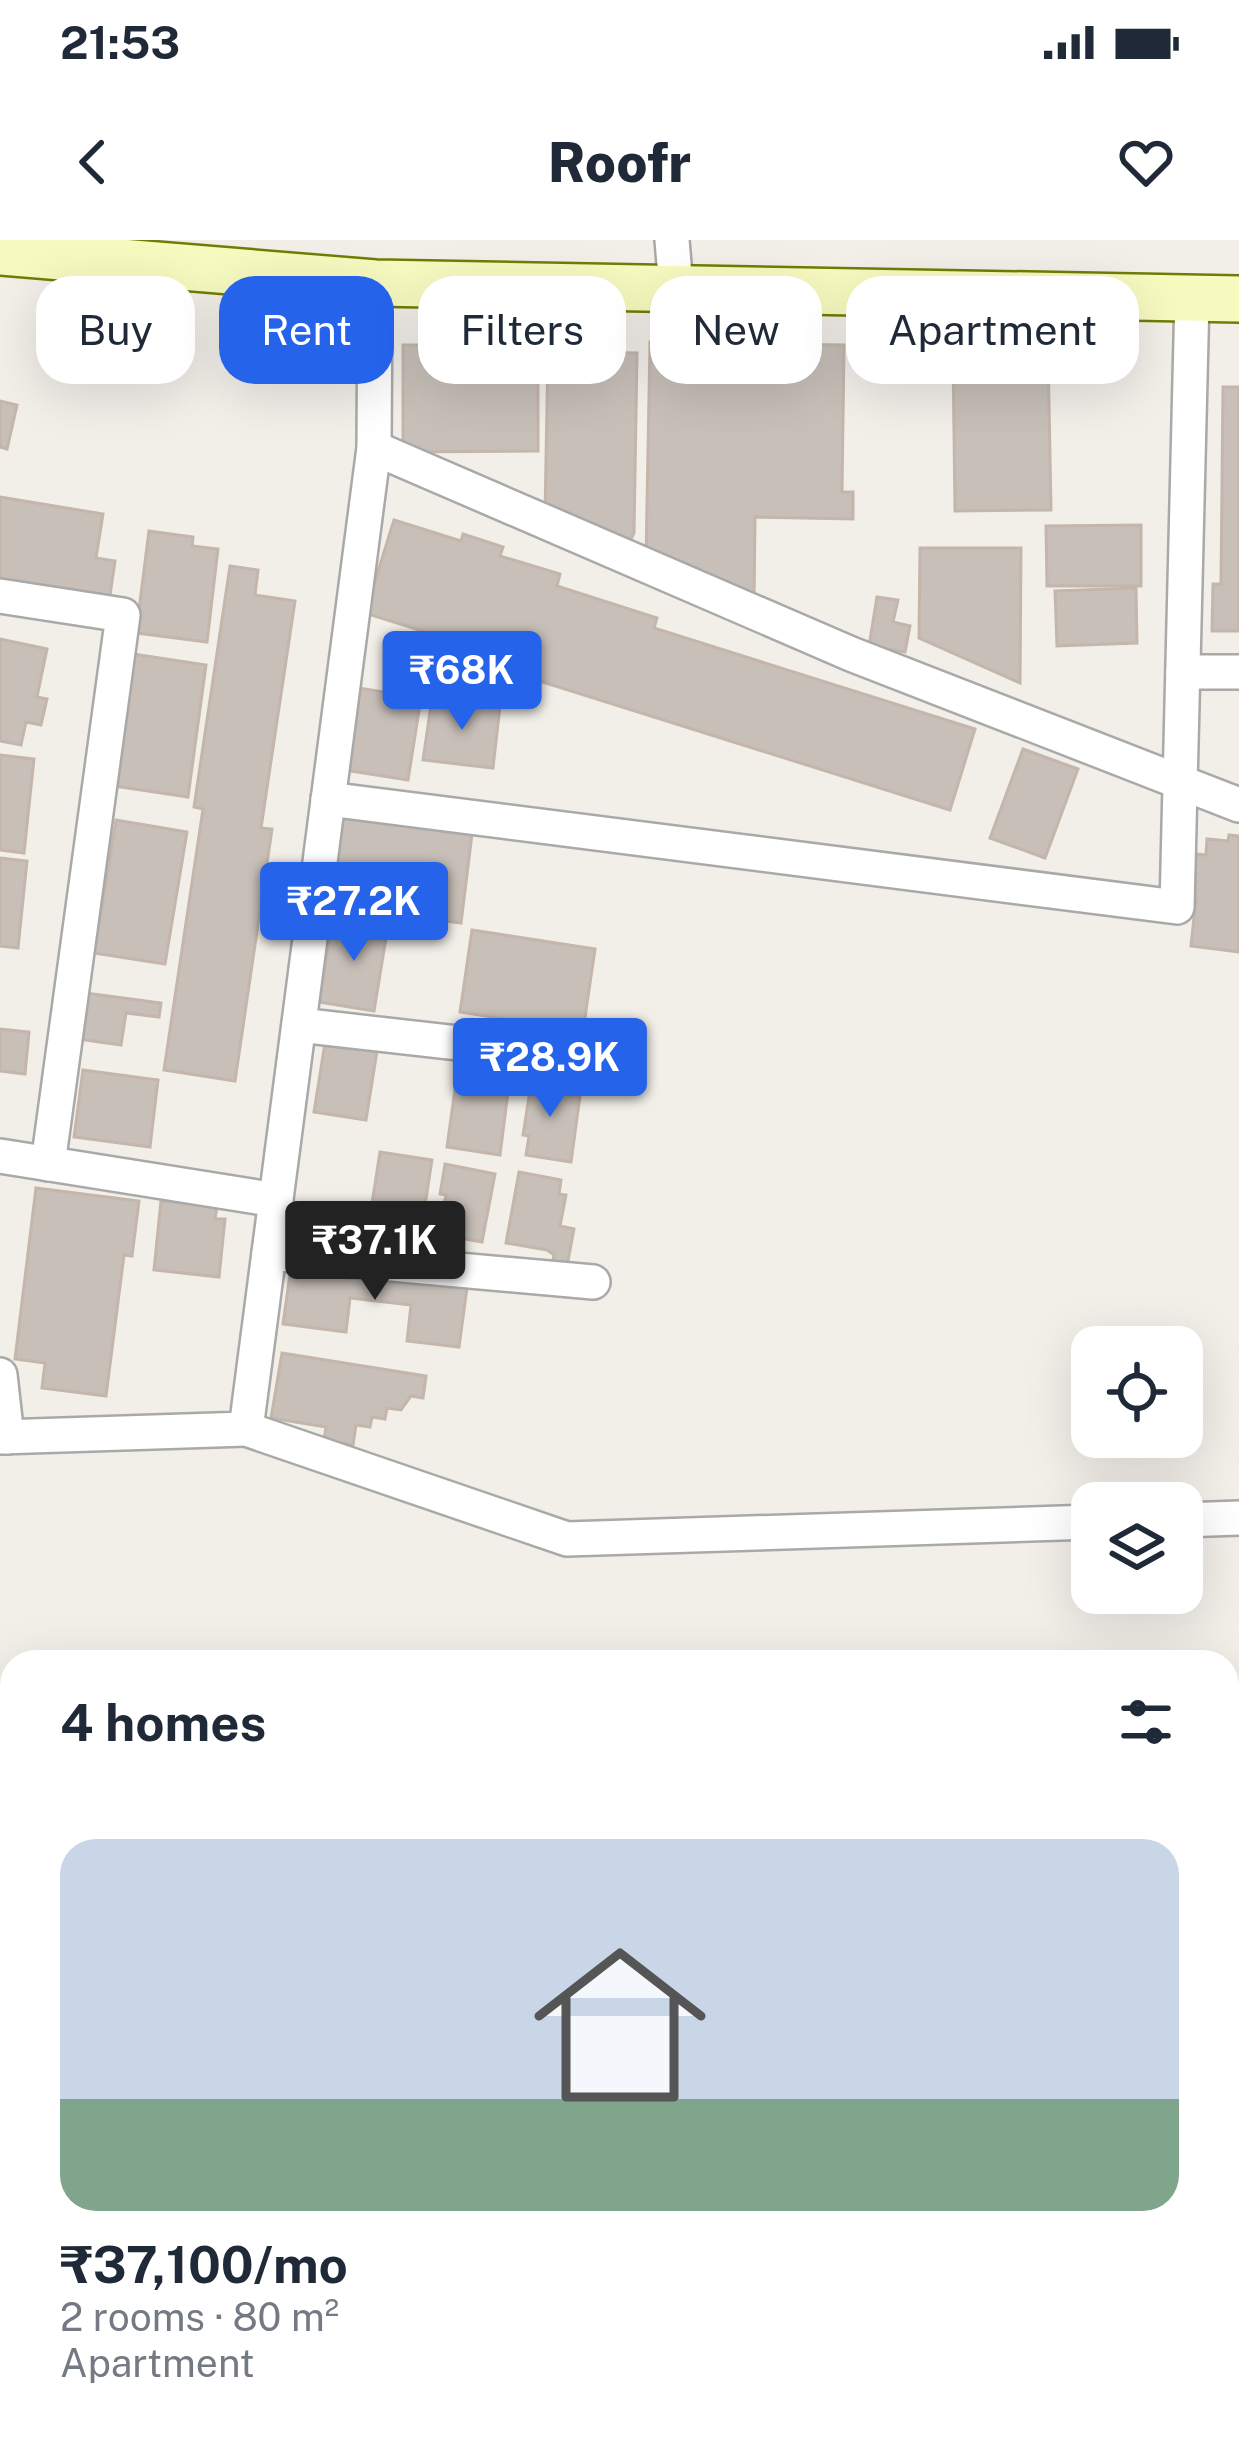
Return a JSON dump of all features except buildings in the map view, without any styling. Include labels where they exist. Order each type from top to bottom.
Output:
[{"type":"street","points":[[672,240],[675,276]]},
{"type":"street","points":[[0,252],[290,276]]},
{"type":"street","points":[[394,283],[650,288]]},
{"type":"street","points":[[822,291],[1239,299]]},
{"type":"street","points":[[328,799],[1177,907],[1192,298]]},
{"type":"street","points":[[246,1429],[374,448],[374,384]]},
{"type":"street","points":[[374,448],[850,654],[1239,805]]},
{"type":"street","points":[[0,596],[123,615],[48,1164]]},
{"type":"street","points":[[1183,672],[1239,672]]},
{"type":"street","points":[[298,1024],[616,1061]]},
{"type":"street","points":[[0,1156],[276,1200]]},
{"type":"street","points":[[268,1253],[593,1282]]},
{"type":"street","points":[[0,1375],[4,1437],[246,1429],[567,1539],[1071,1523]]},
{"type":"street","points":[[1203,1519],[1239,1518]]}]
